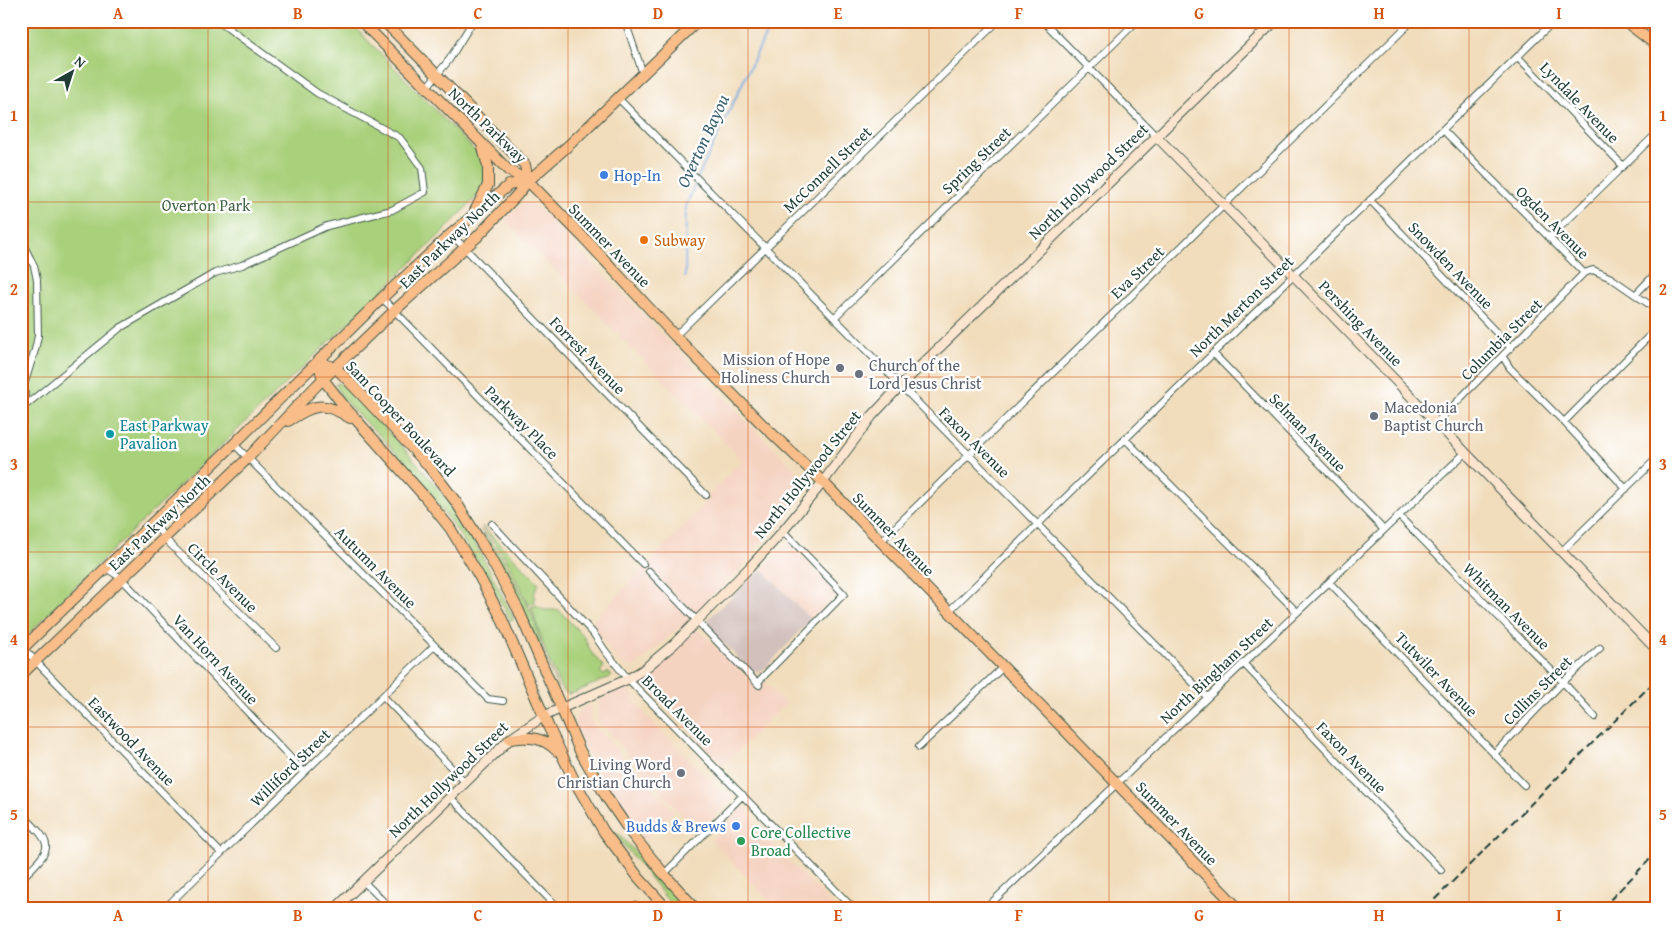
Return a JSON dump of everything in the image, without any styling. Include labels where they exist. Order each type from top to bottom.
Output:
[{"type":"main road","name":"North Parkway","points":[[360,21],[508,170],[528,181]]},
{"type":"main road","name":"North Parkway","points":[[384,21],[525,165],[528,181]]},
{"type":"main road","points":[[528,181],[563,151],[698,21]]},
{"type":"main road","name":"North Hollywood Street","points":[[336,908],[510,739],[544,716],[628,679],[643,670],[670,647],[783,531],[823,482],[872,416],[900,386],[1274,21]]},
{"type":"main road","points":[[1625,21],[1656,45]]},
{"type":"main road","name":"Pershing Avenue","points":[[1156,136],[1294,274],[1656,649]]},
{"type":"main road","points":[[473,214],[488,186],[488,167],[482,143]]},
{"type":"main road","name":"East Parkway North","points":[[22,649],[450,234],[509,185],[528,181]]},
{"type":"main road","name":"East Parkway North","points":[[21,675],[248,458],[323,379],[478,237],[528,181]]},
{"type":"main road","name":"Summer Avenue","points":[[528,181],[675,336],[763,426],[823,482],[1238,908]]},
{"type":"main road","name":"Sam Cooper Boulevard","points":[[318,362],[336,368],[427,464],[456,502],[488,554],[518,609],[580,752],[607,798],[631,833],[694,908]]},
{"type":"main road","name":"Sam Cooper Boulevard","points":[[318,362],[323,379],[426,497],[457,540],[502,617],[544,716],[575,782],[604,832],[639,878],[666,908]]},
{"type":"main road","points":[[277,428],[303,412],[314,407],[325,406],[337,409],[363,426]]},
{"type":"main road","points":[[510,739],[527,737],[540,740],[550,744],[563,758]]},
{"type":"street","points":[[24,407],[120,328],[215,274],[328,226],[392,210],[425,192],[422,168],[400,138],[317,93],[218,21]]},
{"type":"street","points":[[427,87],[450,60],[473,21]]},
{"type":"street","points":[[624,21],[643,74]]},
{"type":"street","name":"McConnell Street","points":[[675,336],[998,21]]},
{"type":"street","name":"Pershing Avenue","points":[[1043,21],[1156,136]]},
{"type":"street","name":"Spring Street","points":[[834,318],[1138,21]]},
{"type":"street","name":"Eva Street","points":[[880,542],[1412,21]]},
{"type":"street","name":"North Merton Street","points":[[948,612],[1554,21]]},
{"type":"street","name":"Lyndale Avenue","points":[[1518,57],[1623,166]]},
{"type":"street","name":"Faxon Avenue","points":[[618,98],[1207,697]]},
{"type":"street","name":"Ogden Avenue","points":[[1443,130],[1584,273],[1593,270],[1611,278],[1656,309]]},
{"type":"street","points":[[1549,238],[1656,134]]},
{"type":"street","name":"Snowden Avenue","points":[[1370,200],[1511,348]]},
{"type":"street","name":"Forrest Avenue","points":[[450,234],[706,496]]},
{"type":"street","points":[[21,240],[34,266],[37,280],[38,336],[24,385],[24,407]]},
{"type":"street","name":"Columbia Street","points":[[1436,423],[1584,273]]},
{"type":"street","points":[[1636,294],[1656,273]]},
{"type":"street","name":"Parkway Place","points":[[382,298],[643,564]]},
{"type":"street","points":[[1564,422],[1656,329]]},
{"type":"street","name":"Selman Avenue","points":[[1213,353],[1384,530]]},
{"type":"street","points":[[1503,356],[1510,368],[1564,422],[1626,489]]},
{"type":"street","points":[[1125,439],[1297,612]]},
{"type":"street","name":"Autumn Avenue","points":[[234,444],[488,698],[503,701]]},
{"type":"street","name":"North Bingham Street","points":[[986,908],[1465,453]]},
{"type":"street","points":[[1561,552],[1656,459]]},
{"type":"street","name":"Whitman Avenue","points":[[1399,516],[1563,682],[1595,717]]},
{"type":"street","name":"Circle Avenue","points":[[154,522],[164,538],[276,648]]},
{"type":"street","name":"Broad Avenue","points":[[492,524],[593,633],[628,679],[853,908]]},
{"type":"street","points":[[649,571],[758,684],[844,594],[783,531]]},
{"type":"street","name":"Van Horn Avenue","points":[[106,568],[121,578],[304,772]]},
{"type":"street","name":"Tutwiler Avenue","points":[[1329,582],[1524,786]]},
{"type":"street","name":"Williford Street","points":[[165,908],[434,646]]},
{"type":"street","name":"Collins Street","points":[[1494,754],[1563,682],[1600,648]]},
{"type":"street","name":"Eastwood Avenue","points":[[22,649],[221,853]]},
{"type":"street","name":"Faxon Avenue","points":[[1243,663],[1441,870]]},
{"type":"street","points":[[918,747],[1003,667]]},
{"type":"street","points":[[383,696],[466,782]]},
{"type":"street","points":[[664,874],[743,795]]},
{"type":"street","points":[[451,798],[558,908]]},
{"type":"street","points":[[21,812],[43,836],[47,846],[43,858],[21,879]]},
{"type":"street","points":[[363,881],[390,908]]},
{"type":"shaded area","points":[[523,203],[529,203],[537,207],[803,478],[803,487],[799,494],[741,568],[699,610],[636,666],[624,665],[617,660],[591,623],[708,501],[705,498],[742,460],[504,219]]},
{"type":"shaded area","points":[[787,543],[835,592],[835,595],[811,620],[762,569]]},
{"type":"shaded area","points":[[762,569],[811,620],[763,670],[758,672],[749,669],[707,627],[706,623]]},
{"type":"shaded area","points":[[696,630],[701,632],[757,688],[763,681],[786,703],[723,766],[642,684],[645,678]]},
{"type":"shaded area","points":[[624,688],[630,692],[640,709],[722,793],[730,793],[731,798],[729,801],[698,832],[598,720],[599,700]]},
{"type":"shaded area","points":[[591,704],[590,721],[674,811],[643,841],[605,788],[573,728],[577,713]]},
{"type":"shaded area","points":[[740,807],[748,811],[756,827],[835,908],[776,908],[711,840],[735,815]]},
{"type":"green space","name":"Overton Park","points":[[21,21],[349,21],[479,155],[486,168],[482,191],[440,235],[123,540],[21,641]]},
{"type":"green space","points":[[336,383],[354,395],[393,436],[436,486],[479,551],[514,619],[511,621],[484,572],[437,504],[403,461],[348,404],[337,389]]},
{"type":"green space","points":[[482,526],[539,583],[535,592],[535,602],[529,605],[505,557]]},
{"type":"green space","points":[[481,529],[502,557],[529,608],[544,655],[558,688],[506,573]]},
{"type":"green space","points":[[536,605],[544,610],[559,610],[584,637],[591,652],[604,667],[600,672],[604,675],[608,672],[612,676],[569,694],[562,690],[547,656],[531,607]]},
{"type":"green space","points":[[618,833],[686,908],[675,908],[669,902],[616,835]]},
{"type":"waterway","name":"Overton Bayou","points":[[698,177],[772,21]]},
{"type":"waterway","name":"Overton Bayou","points":[[685,277],[686,206],[696,182]]},
{"type":"railway","points":[[1426,908],[1656,680]]},
{"type":"railway","points":[[1602,908],[1656,853]]},
{"type":"place","name":"Hop-In","points":[[604,175]]},
{"type":"place","name":"Subway","points":[[644,240]]},
{"type":"place","name":"Mission of Hope Holiness Church","points":[[840,368]]},
{"type":"place","name":"Church of the Lord Jesus Christ","points":[[859,374]]},
{"type":"place","name":"Macedonia Baptist Church","points":[[1374,416]]},
{"type":"place","name":"East Parkway Pavalion","points":[[110,434]]},
{"type":"place","name":"Living Word Christian Church","points":[[681,773]]},
{"type":"place","name":"Budds & Brews","points":[[736,826]]},
{"type":"place","name":"Core Collective Broad","points":[[741,841]]}]
